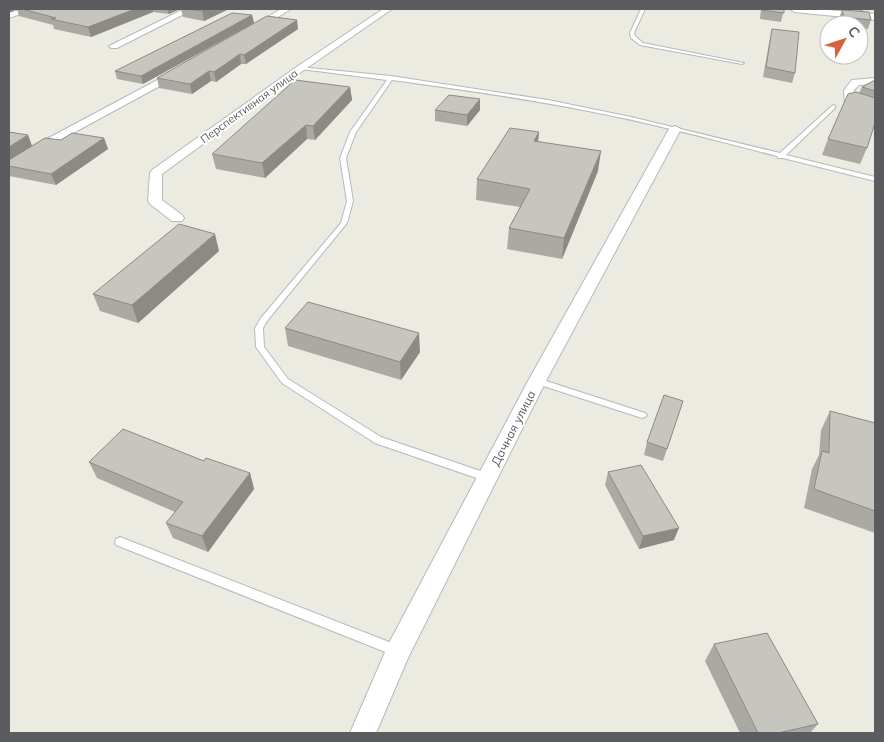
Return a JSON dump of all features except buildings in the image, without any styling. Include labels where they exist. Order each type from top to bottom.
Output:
[{"type":"street","points":[[9,16],[31,9]]},
{"type":"street","points":[[114,46],[190,9]]},
{"type":"street","points":[[239,37],[287,9]]},
{"type":"street","name":"Перспективная улица","points":[[177,218],[155,201],[156,173],[301,68],[388,9]]},
{"type":"street","points":[[794,9],[871,14]]},
{"type":"street","points":[[9,168],[47,144],[191,64]]},
{"type":"street","points":[[854,104],[848,90],[856,82],[875,81]]},
{"type":"street","name":"Дачная улица","points":[[363,733],[398,651],[537,381],[676,129]]},
{"type":"street","points":[[29,140],[47,144]]},
{"type":"lane","points":[[643,9],[632,33],[633,37],[642,44],[742,63]]},
{"type":"lane","points":[[301,68],[391,78],[549,102],[676,129],[875,180]]},
{"type":"lane","points":[[391,78],[354,132],[343,158],[350,201],[344,223],[264,320],[259,328],[260,347],[285,380],[378,440],[488,478]]},
{"type":"lane","points":[[780,156],[832,107]]},
{"type":"lane","points":[[537,381],[642,415]]},
{"type":"lane","points":[[120,542],[398,651]]}]
